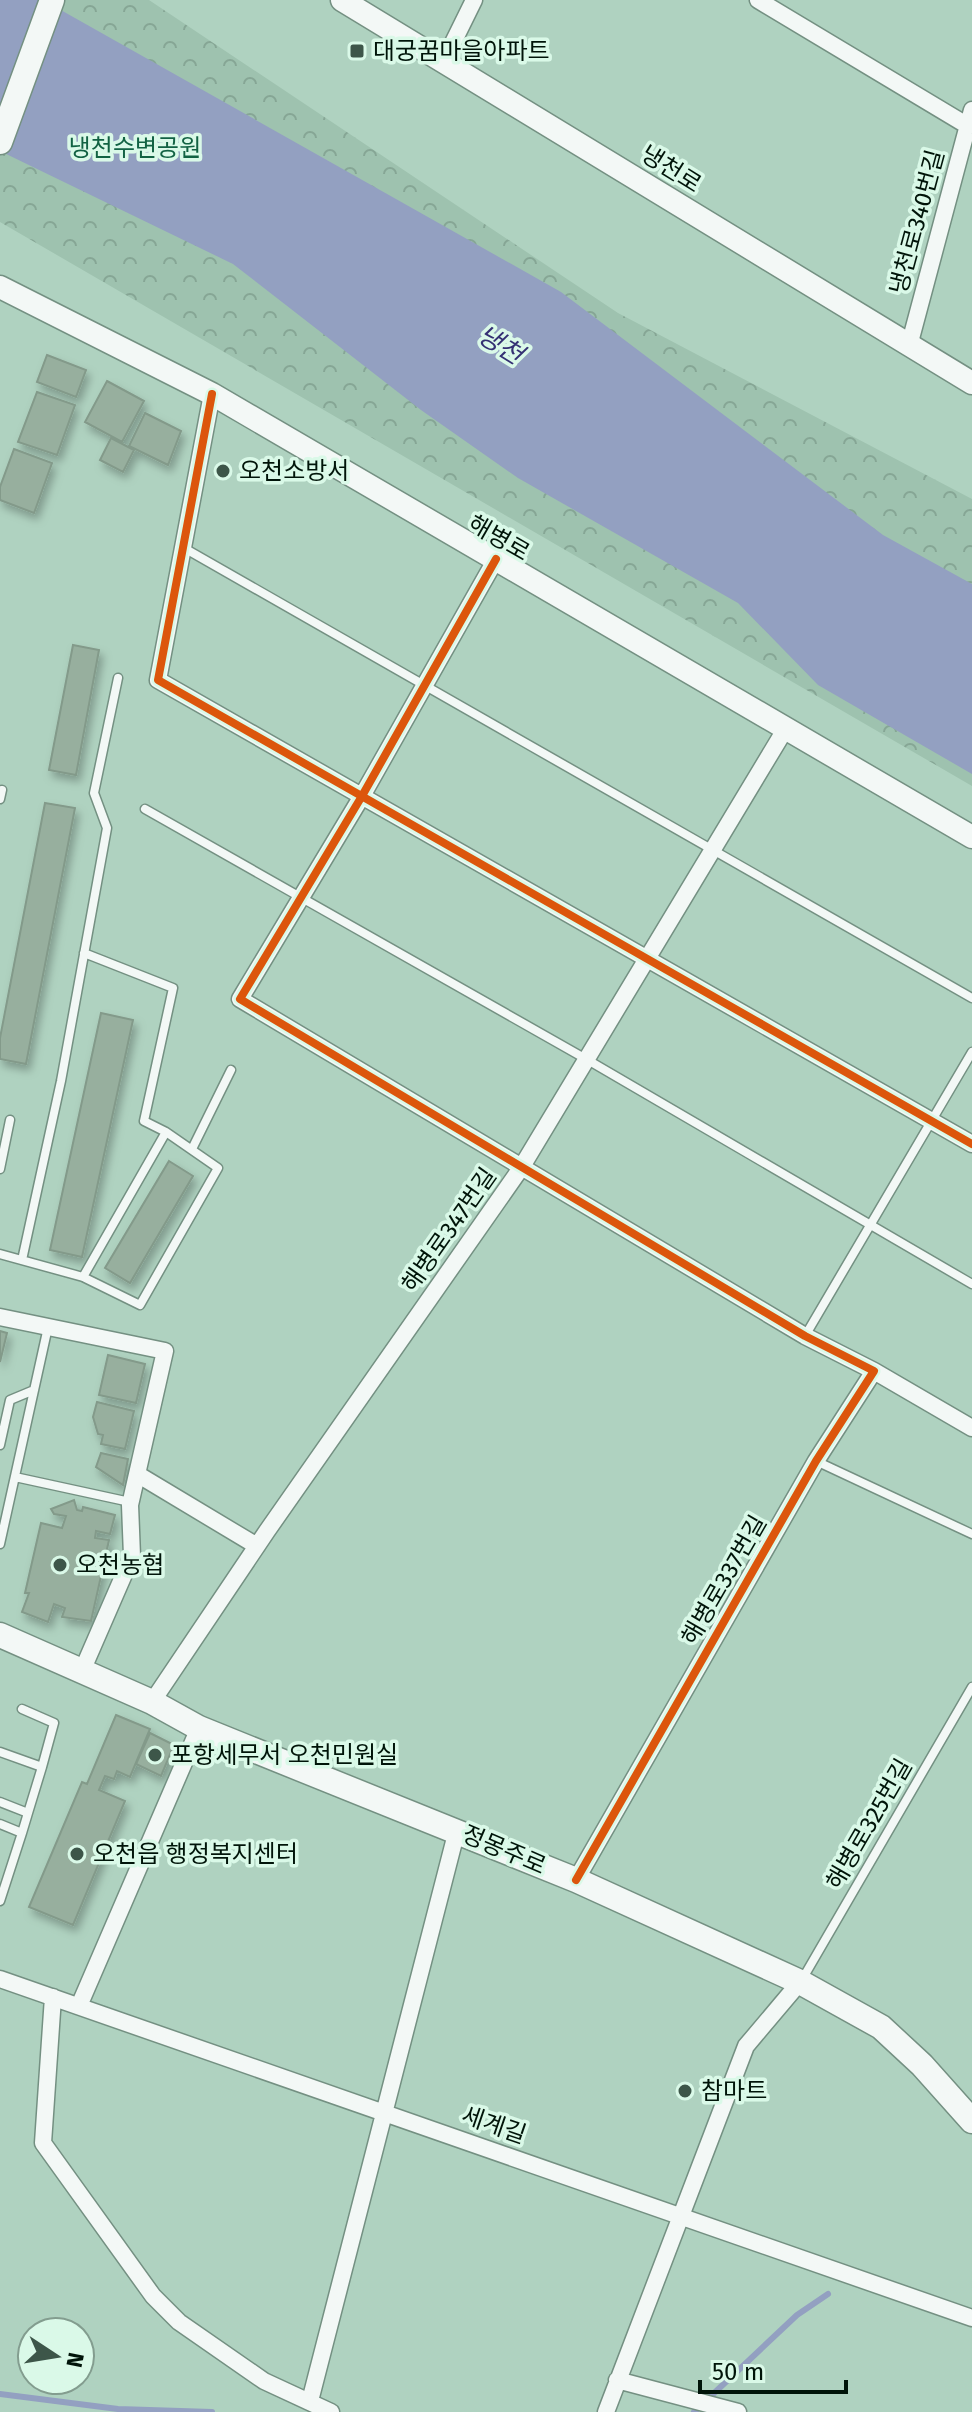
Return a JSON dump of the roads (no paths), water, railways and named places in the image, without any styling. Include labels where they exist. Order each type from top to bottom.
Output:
[{"type":"main road","points":[[0,142],[52,0]]},
{"type":"main road","name":"냉천로","points":[[342,0],[972,383]]},
{"type":"main road","name":"해병로","points":[[0,287],[212,394],[972,837]]},
{"type":"main road","name":"정몽주로","points":[[0,1635],[152,1702],[199,1728],[576,1880],[800,1982],[881,2027],[922,2065],[972,2121]]},
{"type":"street","points":[[444,61],[474,0]]},
{"type":"street","points":[[758,0],[970,118]]},
{"type":"street","name":"냉천로340번길","points":[[909,346],[970,118]]},
{"type":"street","points":[[212,394],[158,680],[972,1144]]},
{"type":"street","points":[[496,559],[362,796],[240,999],[805,1336],[874,1371],[972,1428]]},
{"type":"street","name":"해병로347번길","points":[[152,1702],[521,1168],[786,728]]},
{"type":"street","points":[[0,1317],[165,1351],[131,1502],[132,1556],[82,1671]]},
{"type":"street","name":"해병로337번길","points":[[576,1880],[816,1461],[874,1371]]},
{"type":"street","points":[[137,1474],[257,1546]]},
{"type":"street","points":[[79,2006],[199,1728]]},
{"type":"street","points":[[310,2401],[457,1830]]},
{"type":"street","name":"세계길","points":[[0,1979],[972,2318]]},
{"type":"street","points":[[606,2412],[746,2046],[800,1982]]},
{"type":"street","points":[[53,1997],[43,2143],[153,2296],[179,2322],[264,2381],[331,2412]]},
{"type":"street","points":[[617,2380],[732,2410]]},
{"type":"lane","points":[[183,548],[972,998]]},
{"type":"lane","points":[[22,1260],[61,1081],[107,828],[94,793],[118,678]]},
{"type":"lane","points":[[145,809],[586,1059],[972,1284]]},
{"type":"lane","points":[[0,1254],[83,1277],[140,1305],[218,1168],[166,1132],[144,1121],[173,988],[84,953]]},
{"type":"lane","points":[[805,1336],[972,1052]]},
{"type":"lane","points":[[192,1149],[231,1070]]},
{"type":"lane","points":[[0,1169],[10,1120]]},
{"type":"lane","points":[[83,1277],[166,1132]]},
{"type":"lane","points":[[0,1544],[48,1327]]},
{"type":"lane","points":[[0,1445],[10,1400],[34,1390]]},
{"type":"lane","points":[[816,1461],[972,1534]]},
{"type":"lane","points":[[15,1477],[131,1502]]},
{"type":"lane","name":"해병로325번길","points":[[800,1982],[972,1687]]},
{"type":"lane","points":[[0,1901],[4,1875],[22,1833],[54,1723],[22,1709]]},
{"type":"lane","points":[[0,1752],[42,1767]]},
{"type":"lane","points":[[0,1802],[28,1813]]},
{"type":"lane","points":[[0,1824],[22,1833]]},
{"type":"water","name":"냉천수변공원","points":[[0,0],[43,0],[561,292],[883,535],[972,584],[972,774],[818,685],[738,603],[518,478],[421,410],[233,264],[0,151]]},
{"type":"waterway","points":[[694,2412],[797,2315],[828,2294]]},
{"type":"waterway","points":[[0,2394],[118,2409],[212,2412]]},
{"type":"place","name":"대궁꿈마을아파트","points":[[357,51]]},
{"type":"place","name":"오천소방서","points":[[223,471]]},
{"type":"place","name":"오천농협","points":[[60,1565]]},
{"type":"place","name":"포항세무서 오천민원실","points":[[155,1755]]},
{"type":"place","name":"오천읍 행정복지센터","points":[[77,1854]]},
{"type":"place","name":"참마트","points":[[685,2091]]},
{"type":"water label","name":"냉천","points":[[500,345]]}]
